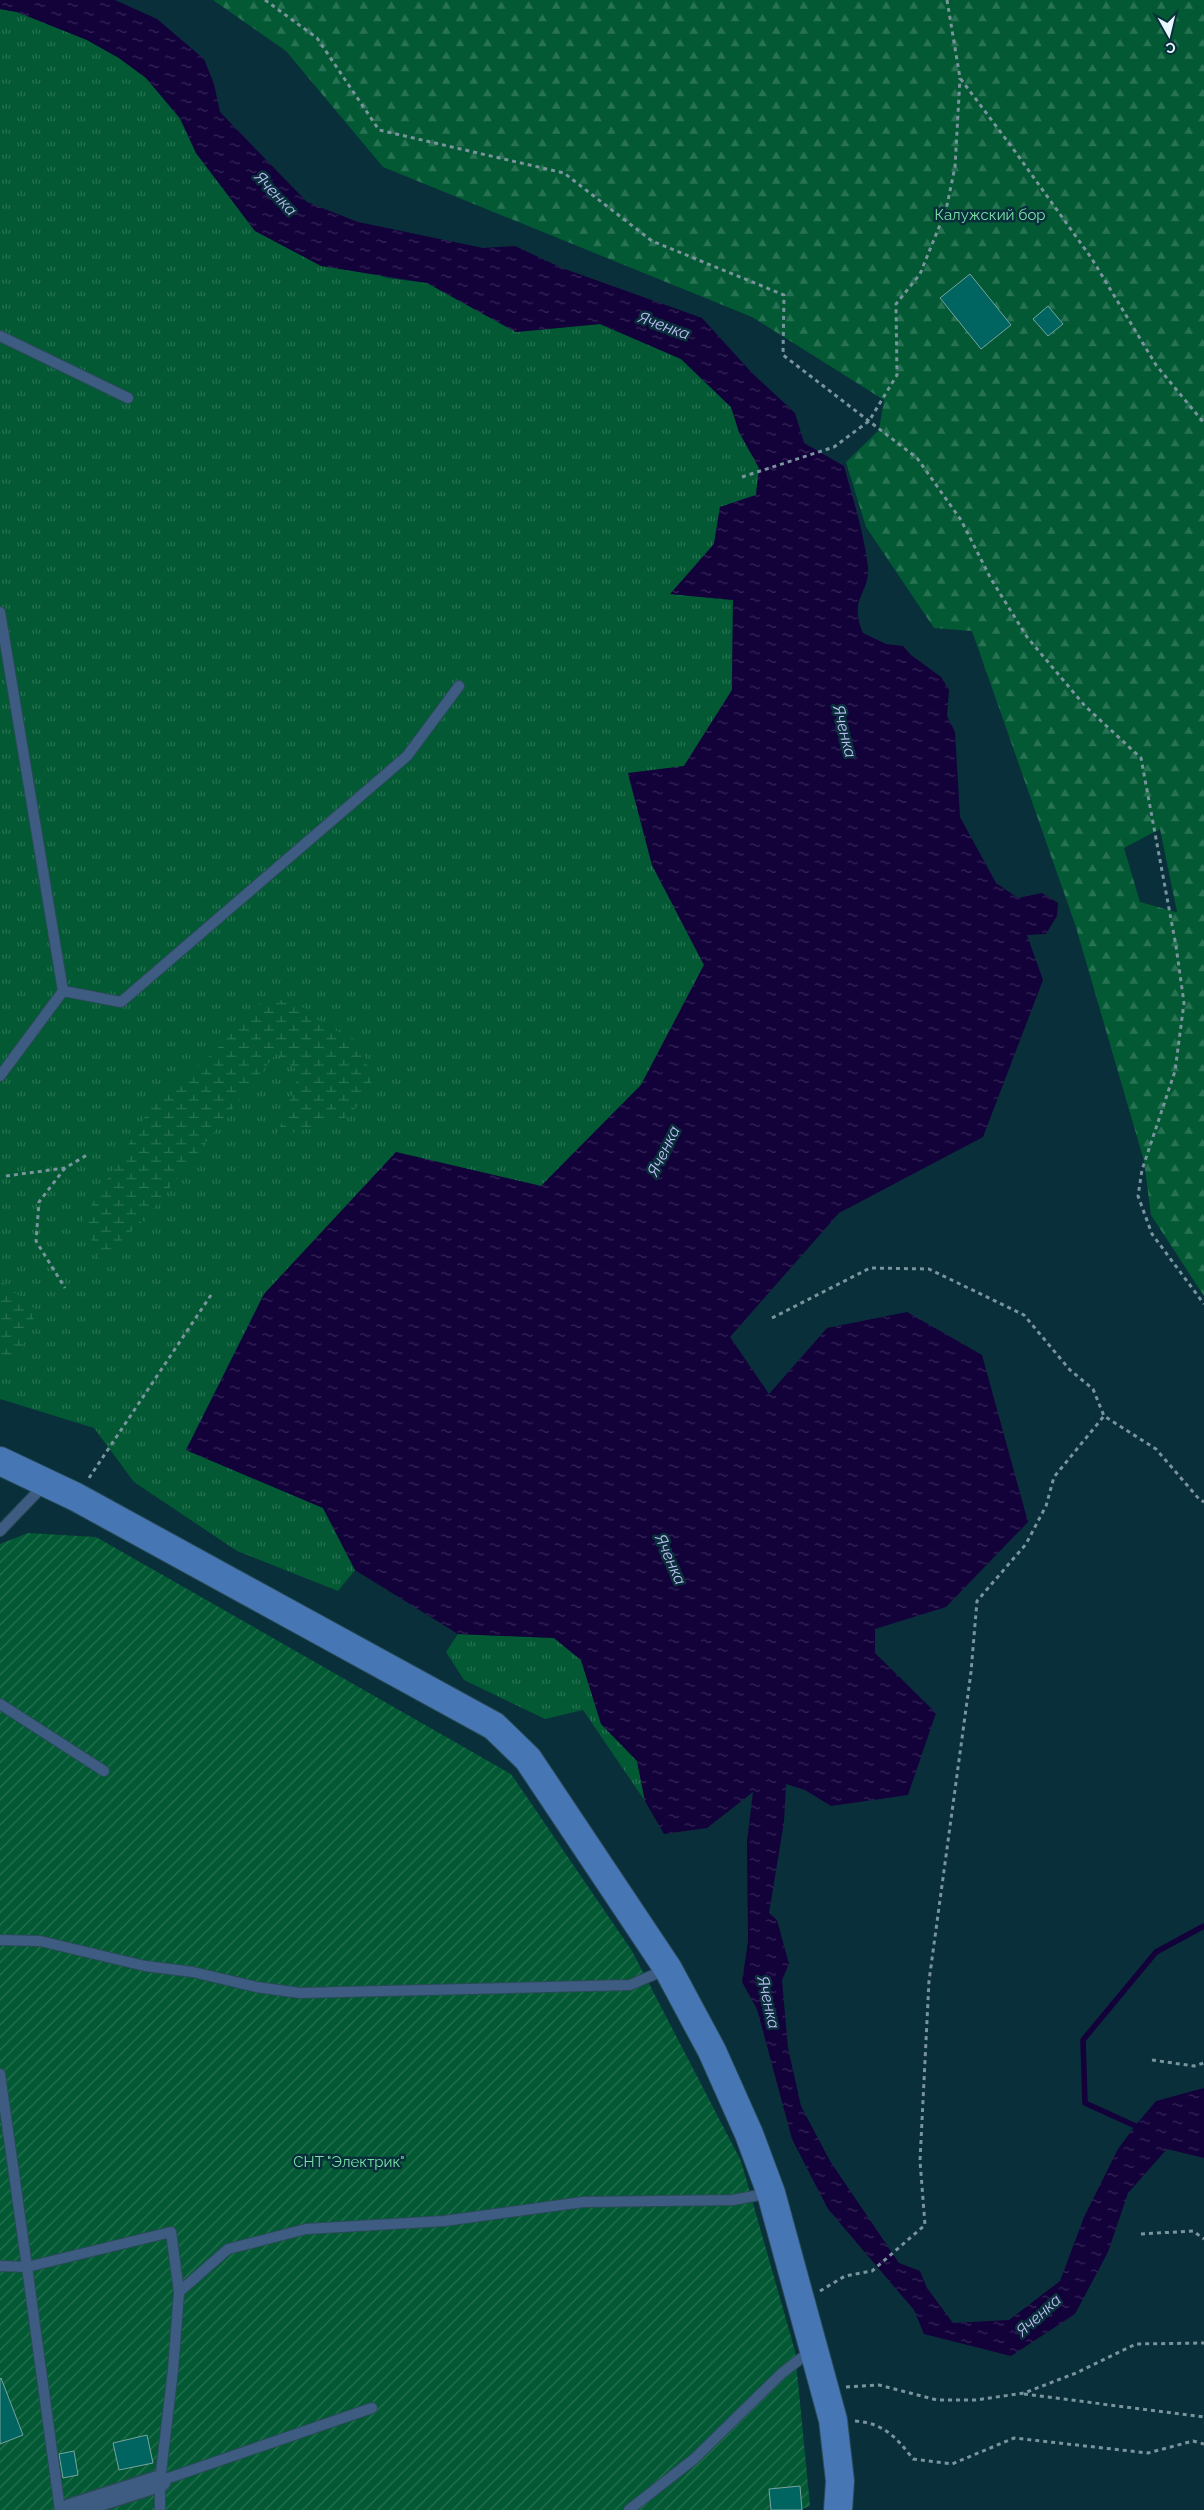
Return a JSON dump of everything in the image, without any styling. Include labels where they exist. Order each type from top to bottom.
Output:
[{"type":"street","points":[[0,1461],[76,1497],[494,1726],[528,1759],[668,1969],[712,2051],[749,2134],[771,2193],[815,2348],[833,2420],[840,2481],[838,2510]]},
{"type":"street","points":[[69,2510],[160,2481]]},
{"type":"lane","points":[[0,336],[128,398]]},
{"type":"lane","points":[[0,612],[63,991],[0,1076]]},
{"type":"lane","points":[[63,991],[121,1002],[407,756],[459,686]]},
{"type":"lane","points":[[0,1532],[46,1483]]},
{"type":"lane","points":[[0,1704],[104,1771]]},
{"type":"lane","points":[[0,1940],[40,1941],[145,1966],[193,1972],[256,1987],[300,1993],[630,1984],[668,1969]]},
{"type":"lane","points":[[0,2074],[60,2510]]},
{"type":"lane","points":[[179,2292],[228,2249],[306,2229],[444,2221],[584,2202],[733,2200],[771,2193]]},
{"type":"lane","points":[[0,2266],[27,2267],[171,2232],[179,2292],[173,2370],[160,2481],[160,2510]]},
{"type":"lane","points":[[629,2510],[694,2459],[782,2373],[815,2348]]},
{"type":"lane","points":[[160,2481],[372,2408]]},
{"type":"path","points":[[265,0],[317,38],[379,130],[564,173],[652,241],[784,295],[783,355],[917,458],[961,520],[991,579],[1027,637],[1085,706],[1141,758],[1176,946],[1184,1003],[1175,1071],[1142,1170],[1138,1196],[1152,1234],[1204,1304]]},
{"type":"path","points":[[742,477],[834,447],[869,421],[897,375],[896,304],[920,274],[946,210],[954,167],[960,78],[947,0]]},
{"type":"path","points":[[960,78],[1092,259],[1156,365],[1204,423]]},
{"type":"path","points":[[65,1288],[36,1241],[39,1202],[65,1168],[87,1155]]},
{"type":"path","points":[[6,1176],[65,1168]]},
{"type":"path","points":[[772,1318],[870,1268],[929,1269],[1024,1316],[1070,1370],[1093,1389],[1104,1416],[1156,1450],[1199,1499],[1204,1502]]},
{"type":"path","points":[[76,1497],[211,1295]]},
{"type":"path","points":[[802,2306],[830,2283],[845,2276],[872,2271],[906,2244],[925,2225],[920,2161],[930,1981],[971,1672],[977,1601],[1026,1544],[1046,1506],[1054,1477],[1104,1416]]},
{"type":"path","points":[[1152,2060],[1194,2066],[1204,2063]]},
{"type":"path","points":[[1141,2234],[1194,2231],[1204,2239]]},
{"type":"path","points":[[1024,2394],[1076,2373],[1136,2344],[1204,2343]]},
{"type":"path","points":[[825,2388],[879,2385],[937,2400],[976,2400],[1024,2394],[1204,2417]]},
{"type":"path","points":[[833,2420],[863,2422],[894,2435],[913,2459],[952,2464],[1014,2438],[1148,2453],[1193,2441],[1204,2444]]},
{"type":"green space","name":"Калужский бор","points":[[213,0],[1204,0],[1204,1296],[1151,1215],[1144,1161],[1075,924],[972,631],[934,628],[866,527],[846,462],[879,430],[884,400],[752,317],[383,167],[286,51]],"holes":[[[1160,829],[1177,912],[1140,902],[1124,848]]]},
{"type":"green space","points":[[0,9],[17,12],[87,40],[119,58],[146,78],[180,119],[196,153],[255,231],[278,241],[387,278],[427,283],[516,332],[600,324],[681,359],[731,407],[739,432],[759,468],[756,495],[720,507],[714,544],[671,594],[733,600],[732,690],[684,766],[628,774],[652,865],[704,965],[641,1085],[541,1186],[396,1153],[186,1450],[323,1508],[355,1570],[338,1591],[237,1551],[134,1482],[94,1428],[0,1399]]},
{"type":"green space","points":[[266,997],[299,1004],[324,1025],[362,1043],[373,1090],[347,1117],[276,1138],[300,1072],[276,1054],[145,1219],[100,1260],[83,1219],[158,1096],[212,1054]]},
{"type":"green space","points":[[0,1277],[3,1282],[37,1311],[19,1354],[0,1366]]},
{"type":"green space","name":"СНТ \"Электрик\"","points":[[28,1533],[96,1537],[511,1774],[632,1951],[741,2161],[795,2351],[810,2506],[800,2510],[0,2510],[0,1544]]},
{"type":"green space","points":[[458,1634],[554,1638],[581,1660],[601,1723],[637,1761],[645,1801],[583,1710],[545,1719],[464,1680],[446,1652]]},
{"type":"water","name":"Яченка","points":[[0,0],[115,0],[157,19],[204,59],[214,84],[220,112],[307,202],[358,222],[483,248],[515,246],[562,268],[702,318],[753,374],[795,413],[804,443],[844,466],[861,529],[868,567],[868,576],[858,612],[863,633],[886,644],[903,646],[911,655],[941,677],[949,690],[947,716],[955,732],[960,817],[996,883],[1018,898],[1042,893],[1058,903],[1057,916],[1046,934],[1027,935],[1043,980],[983,1137],[839,1213],[730,1337],[769,1394],[827,1328],[907,1312],[982,1355],[1028,1522],[946,1607],[875,1629],[875,1653],[936,1713],[908,1795],[831,1806],[805,1790],[786,1784],[784,1822],[769,1913],[777,1920],[789,1964],[782,1980],[788,2048],[801,2106],[830,2161],[899,2263],[920,2271],[927,2288],[953,2323],[1009,2320],[1060,2281],[1084,2217],[1118,2149],[1156,2101],[1204,2088],[1204,2158],[1167,2149],[1128,2193],[1108,2252],[1075,2314],[1011,2356],[924,2334],[914,2310],[828,2209],[792,2139],[757,2009],[742,1982],[748,1941],[747,1841],[753,1792],[707,1828],[664,1834],[645,1801],[637,1761],[601,1724],[581,1660],[554,1638],[458,1634],[355,1570],[323,1508],[186,1450],[264,1294],[396,1152],[541,1186],[641,1085],[704,965],[652,865],[628,773],[684,766],[732,690],[733,600],[670,594],[714,544],[720,507],[756,495],[759,468],[739,432],[731,407],[681,359],[600,324],[516,332],[427,283],[321,266],[255,231],[196,153],[180,118],[146,78],[119,58],[87,40],[17,12],[0,9]]},
{"type":"building","points":[[970,274],[1011,325],[981,349],[940,298]]},
{"type":"building","points":[[1048,306],[1063,324],[1048,336],[1033,319]]},
{"type":"building","points":[[0,2379],[23,2435],[0,2444]]},
{"type":"building","points":[[147,2435],[153,2463],[119,2470],[113,2443]]},
{"type":"building","points":[[74,2451],[78,2475],[63,2478],[59,2454]]},
{"type":"building","points":[[800,2486],[802,2510],[771,2510],[769,2489]]},
{"type":"waterway","points":[[1140,2128],[1085,2103],[1083,2040],[1156,1952],[1204,1926]]}]
